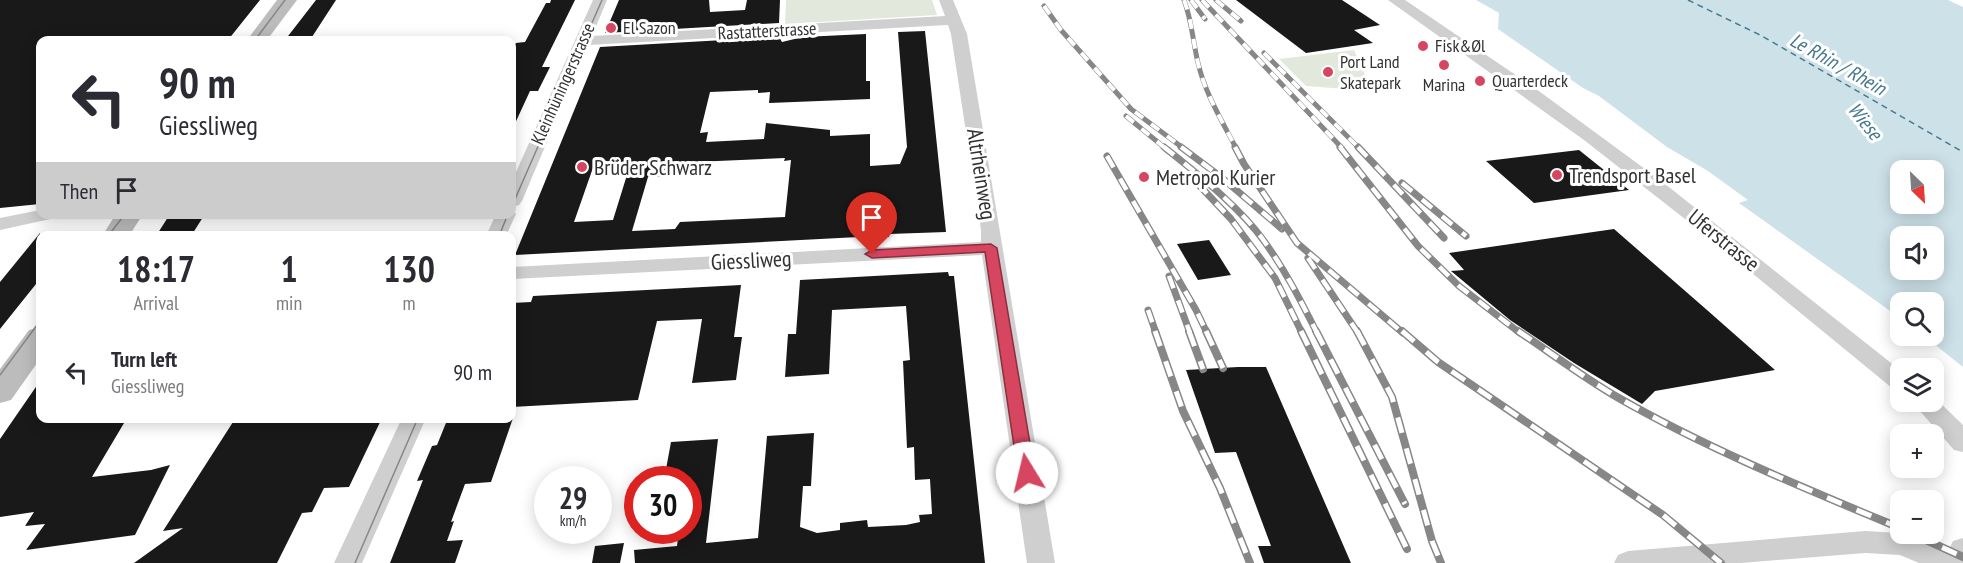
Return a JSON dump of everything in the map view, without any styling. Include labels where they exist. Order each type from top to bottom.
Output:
[{"type":"street","points":[[260,36],[287,0]]},
{"type":"street","name":"Kleinhüningerstrasse","points":[[516,192],[600,0]]},
{"type":"street","name":"Uferstrasse","points":[[1395,0],[1532,92],[1655,185],[1890,374]]},
{"type":"street","name":"Rastatterstrasse","points":[[581,41],[950,10]]},
{"type":"street","name":"Altrheinweg","points":[[950,10],[959,34],[988,207],[991,248],[1041,563]]},
{"type":"street","points":[[0,224],[36,216]]},
{"type":"street","name":"Giessliweg","points":[[516,273],[991,248]]},
{"type":"street","points":[[0,392],[36,342]]},
{"type":"street","points":[[1934,412],[1963,443]]},
{"type":"street","points":[[348,563],[412,423]]},
{"type":"street","points":[[1628,563],[1865,542],[1902,544],[1948,563]]},
{"type":"street","points":[[1956,563],[1963,549]]},
{"type":"shaded area","points":[[786,0],[932,0],[937,15],[785,24]]},
{"type":"shaded area","name":"Port Land Skatepark","points":[[1354,50],[1372,91],[1306,86],[1279,59]]},
{"type":"water","points":[[1476,0],[1948,0],[1963,7],[1963,367],[1937,346],[1944,346],[1944,292],[1890,292],[1890,311],[1739,203],[1748,200],[1708,171],[1667,147],[1599,96],[1583,88],[1498,29],[1499,13]]},
{"type":"building","points":[[0,0],[260,0],[231,36],[36,36],[36,204],[0,208]]},
{"type":"building","points":[[316,0],[336,0],[313,36],[288,36]]},
{"type":"building","points":[[551,0],[575,0],[542,67],[550,67],[538,91],[530,91],[516,121],[516,43],[525,42],[546,3],[550,3]]},
{"type":"building","points":[[619,0],[709,0],[710,12],[745,10],[747,0],[780,0],[779,23],[605,33]]},
{"type":"building","points":[[1236,0],[1342,0],[1380,25],[1354,30],[1373,43],[1306,53]]},
{"type":"building","points":[[925,31],[946,232],[889,234],[889,237],[516,255],[600,47],[779,37],[782,42],[803,37],[866,34],[866,81],[870,81],[870,99],[769,103],[770,92],[758,93],[758,90],[710,92],[700,133],[708,132],[706,142],[764,139],[766,123],[830,130],[830,136],[870,134],[870,166],[900,164],[907,147],[898,32]],"holes":[[[785,158],[784,161],[791,160],[785,217],[680,222],[675,229],[632,231],[648,177],[691,175],[694,162]],[[595,162],[631,162],[613,220],[574,222]]]},
{"type":"building","name":"Trendsport Basel","points":[[1579,150],[1629,190],[1534,203],[1486,161]]},
{"type":"building","points":[[167,219],[202,219],[194,231],[159,231]]},
{"type":"building","points":[[1614,229],[1775,370],[1655,391],[1642,404],[1574,363],[1510,320],[1451,271],[1464,270],[1449,253]]},
{"type":"building","points":[[36,238],[36,284],[0,329],[0,282]]},
{"type":"building","points":[[1209,240],[1231,275],[1198,280],[1177,244]]},
{"type":"building","points":[[948,272],[949,276],[954,276],[985,563],[635,563],[634,550],[677,546],[677,544],[702,544],[702,466],[667,466],[671,442],[718,439],[706,543],[758,538],[767,436],[814,433],[811,486],[803,486],[800,527],[817,533],[840,530],[840,523],[867,520],[868,527],[906,525],[920,522],[919,515],[932,514],[930,479],[915,480],[914,447],[907,448],[903,361],[910,360],[906,306],[832,310],[829,374],[785,377],[788,334],[796,334],[800,280]]},
{"type":"building","points":[[741,285],[734,337],[742,337],[736,380],[692,383],[702,319],[657,321],[638,400],[516,407],[516,303],[531,302],[533,296]]},
{"type":"building","points":[[1266,367],[1351,563],[1264,563],[1258,546],[1271,546],[1236,452],[1215,453],[1186,370]]},
{"type":"building","points":[[36,387],[36,423],[124,423],[92,477],[151,470],[170,465],[135,535],[26,550],[45,524],[25,526],[34,512],[0,517],[0,439]]},
{"type":"building","points":[[232,423],[380,423],[349,487],[324,488],[312,512],[302,513],[277,563],[134,563],[183,528],[163,531]]},
{"type":"building","points":[[446,423],[511,423],[491,482],[465,484],[451,522],[454,521],[447,541],[463,540],[455,563],[390,563],[423,480],[417,481],[432,446],[437,445]]},
{"type":"building","points":[[624,543],[620,563],[592,563],[595,546]]},
{"type":"ferry route","points":[[1688,0],[1760,35],[1963,152]]},
{"type":"tram line","points":[[258,36],[285,0]]},
{"type":"tram line","points":[[516,197],[602,0]]},
{"type":"tram line","points":[[112,231],[121,219]]},
{"type":"tram line","points":[[501,231],[506,219]]},
{"type":"tram line","points":[[0,375],[36,326]]},
{"type":"tram line","points":[[355,563],[416,423]]},
{"type":"railway","points":[[1184,0],[1205,85],[1236,148]]},
{"type":"railway","points":[[1191,0],[1205,19]]},
{"type":"railway","points":[[1202,0],[1342,148]]},
{"type":"railway","points":[[1216,0],[1241,21]]},
{"type":"railway","points":[[1044,6],[1061,30],[1131,109],[1183,148]]},
{"type":"railway","points":[[1264,53],[1358,147]]},
{"type":"railway","points":[[1126,116],[1165,148]]},
{"type":"railway","points":[[1164,147],[1217,191],[1254,228],[1286,274],[1316,331]]},
{"type":"railway","points":[[1181,147],[1221,177],[1282,229]]},
{"type":"railway","points":[[1235,147],[1297,243],[1403,333]]},
{"type":"railway","points":[[1340,147],[1418,246],[1459,286],[1520,333]]},
{"type":"railway","points":[[1358,147],[1444,238]]},
{"type":"railway","points":[[1107,156],[1207,333]]},
{"type":"railway","points":[[1402,183],[1466,236]]},
{"type":"railway","points":[[1198,184],[1231,219],[1275,278],[1302,333]]},
{"type":"railway","points":[[1308,258],[1358,333]]},
{"type":"railway","points":[[1169,276],[1190,333]]},
{"type":"railway","points":[[1148,310],[1156,333]]},
{"type":"railway","points":[[1155,331],[1183,411],[1220,488],[1250,563]]},
{"type":"railway","points":[[1189,331],[1203,369]]},
{"type":"railway","points":[[1206,331],[1223,368]]},
{"type":"railway","points":[[1301,331],[1407,549]]},
{"type":"railway","points":[[1316,331],[1405,504]]},
{"type":"railway","points":[[1357,331],[1392,397],[1432,541],[1441,563]]},
{"type":"railway","points":[[1402,331],[1438,362],[1663,515],[1721,563]]},
{"type":"railway","points":[[1518,331],[1604,389],[1651,416],[1757,467],[1890,524]]},
{"type":"railway","points":[[1935,544],[1963,557]]},
{"type":"place","name":"El Sazon","points":[[611,28]]},
{"type":"place","name":"Fisk&Øl","points":[[1423,46]]},
{"type":"place","name":"Marina","points":[[1444,65]]},
{"type":"place","name":"Port Land Skatepark","points":[[1328,72]]},
{"type":"place","name":"Quarterdeck","points":[[1480,81]]},
{"type":"place","name":"Brüder Schwarz","points":[[582,167]]},
{"type":"place","name":"Trendsport Basel","points":[[1557,175]]},
{"type":"place","name":"Metropol Kurier","points":[[1144,177]]},
{"type":"route","points":[[872,254],[991,248],[1027,473]]},
{"type":"water label","name":"Le Rhin / Rhein","points":[[1838,64]]},
{"type":"water label","name":"Wiese","points":[[1865,121]]}]
